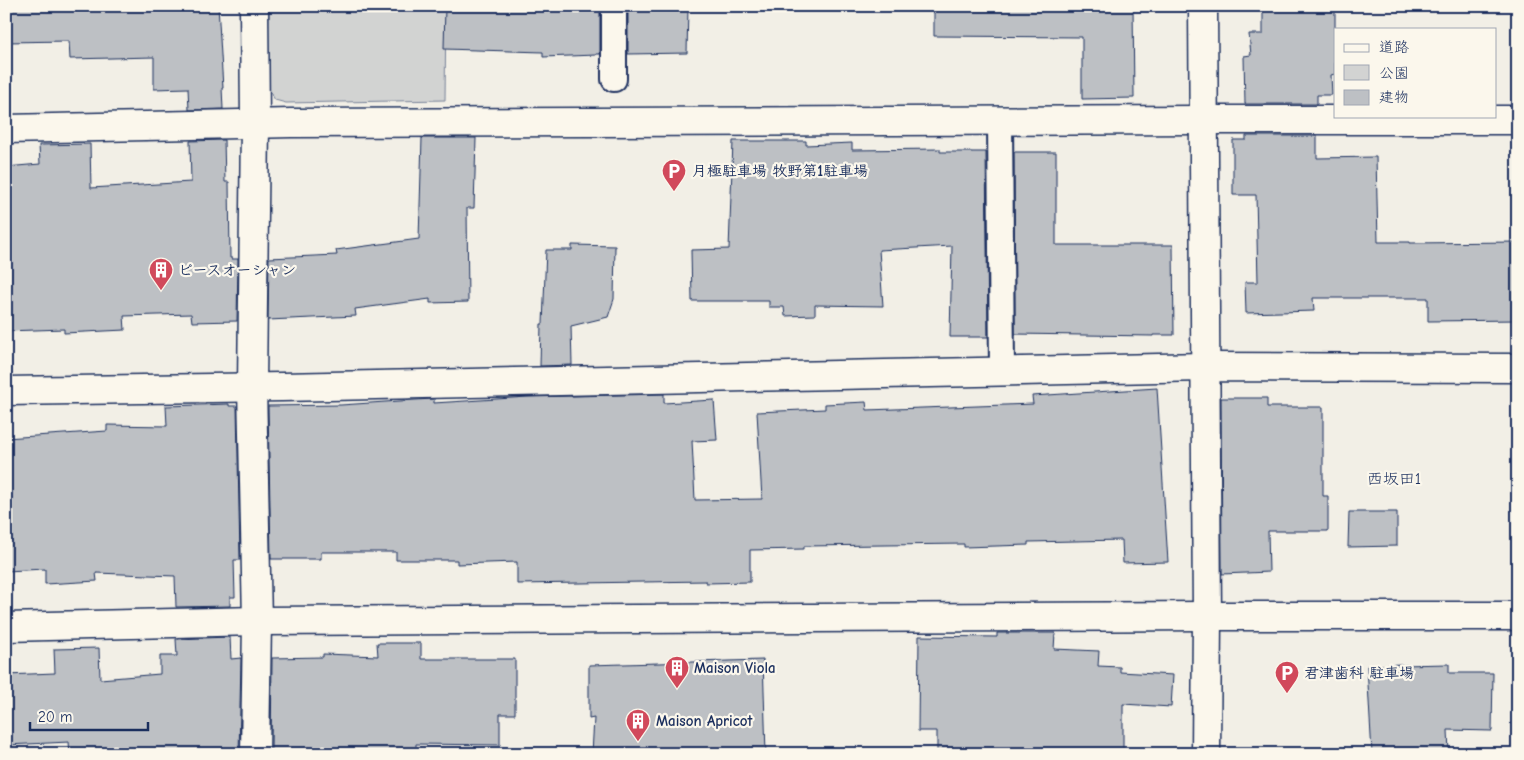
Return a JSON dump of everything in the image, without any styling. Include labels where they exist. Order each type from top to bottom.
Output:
[{"type":"street","points":[[254,6],[255,123],[252,387],[257,621],[255,754]]},
{"type":"street","points":[[1203,6],[1207,616],[1206,754]]},
{"type":"street","points":[[6,129],[255,123],[1518,120]]},
{"type":"street","points":[[6,391],[1204,367],[1518,368]]},
{"type":"street","points":[[6,627],[257,621],[1518,616]]},
{"type":"lane","points":[[614,6],[614,79]]},
{"type":"lane","points":[[1000,120],[1002,371]]},
{"type":"green space","points":[[269,6],[446,6],[445,100],[286,103],[275,100],[267,86]]},
{"type":"building","points":[[6,6],[218,6],[223,109],[189,110],[188,88],[154,89],[154,57],[70,59],[69,41],[6,42]]},
{"type":"building","points":[[445,6],[538,6],[538,10],[600,9],[600,54],[543,57],[543,52],[444,49]]},
{"type":"building","points":[[636,6],[688,7],[687,53],[628,54],[628,8],[636,8]]},
{"type":"building","points":[[934,6],[1133,6],[1134,98],[1082,99],[1082,37],[934,36]]},
{"type":"building","points":[[1263,6],[1335,6],[1334,74],[1331,75],[1332,95],[1317,95],[1317,104],[1245,104],[1244,56],[1251,55],[1249,34],[1263,34]]},
{"type":"building","points":[[1246,136],[1317,136],[1317,158],[1376,157],[1378,242],[1518,242],[1518,320],[1428,321],[1428,298],[1313,298],[1314,311],[1246,313],[1245,282],[1258,282],[1256,195],[1233,195],[1233,140],[1246,140]]},
{"type":"building","points":[[422,138],[476,138],[474,208],[467,208],[468,302],[430,303],[430,299],[355,309],[356,316],[268,320],[269,258],[337,255],[336,250],[419,239]]},
{"type":"building","points":[[224,140],[225,182],[229,182],[230,258],[238,259],[237,321],[192,322],[191,314],[124,316],[125,330],[64,333],[64,329],[6,331],[6,167],[40,164],[39,145],[90,144],[91,188],[191,182],[190,141]]},
{"type":"building","points":[[733,141],[806,141],[806,145],[852,143],[852,150],[940,149],[940,152],[986,152],[988,337],[950,337],[952,246],[879,250],[883,306],[815,305],[815,315],[785,316],[784,307],[769,307],[769,301],[692,301],[691,250],[729,249]]},
{"type":"building","points":[[1014,152],[1056,152],[1056,245],[1173,245],[1174,335],[1015,334]]},
{"type":"building","points":[[572,245],[615,246],[614,299],[608,317],[571,326],[572,365],[540,366],[546,250],[572,250]]},
{"type":"building","points":[[1157,388],[1168,562],[1123,563],[1122,540],[1028,542],[1028,545],[964,547],[964,544],[804,546],[804,549],[750,550],[750,582],[517,584],[517,562],[457,564],[457,560],[396,560],[396,552],[321,552],[321,559],[271,559],[268,406],[341,405],[434,399],[434,403],[528,397],[664,394],[664,403],[714,400],[717,440],[692,441],[695,500],[762,499],[757,412],[825,409],[825,404],[866,402],[867,410],[1033,404],[1032,396]]},
{"type":"building","points":[[1221,398],[1267,398],[1267,407],[1323,407],[1323,496],[1328,496],[1328,531],[1268,531],[1269,572],[1222,574]]},
{"type":"building","points":[[229,404],[229,406],[237,406],[240,560],[234,560],[235,597],[230,597],[230,606],[176,607],[175,576],[96,573],[97,581],[45,584],[45,569],[6,571],[6,438],[107,431],[107,425],[167,426],[166,406]]},
{"type":"building","points":[[1349,512],[1397,512],[1397,546],[1348,547]]},
{"type":"building","points":[[997,633],[1055,633],[1054,649],[1099,651],[1098,666],[1120,667],[1120,672],[1173,675],[1171,707],[1123,704],[1123,754],[937,754],[937,731],[918,731],[919,636],[997,637]]},
{"type":"building","points":[[230,637],[231,659],[241,658],[239,754],[70,754],[69,742],[7,745],[6,675],[55,673],[54,649],[99,648],[100,679],[160,674],[160,656],[177,656],[176,639]]},
{"type":"building","points":[[377,643],[421,643],[421,659],[515,659],[515,714],[500,714],[500,745],[416,744],[416,754],[271,754],[272,658],[323,657],[323,654],[378,656]]},
{"type":"building","points":[[763,660],[766,754],[592,754],[594,718],[589,719],[589,665]]},
{"type":"building","points":[[1449,664],[1449,673],[1493,673],[1492,731],[1448,730],[1449,754],[1372,754],[1367,666]]},
{"type":"place","name":"月極駐車場 牧野第1駐車場","points":[[674,192]]},
{"type":"place","name":"ピースオーシャン","points":[[161,291]]},
{"type":"place","name":"Maison Viola","points":[[677,689]]},
{"type":"place","name":"君津歯科 駐車場","points":[[1287,694]]},
{"type":"place","name":"Maison Apricot","points":[[638,742]]},
{"type":"district","name":"西坂田1","points":[[1394,479]]}]
